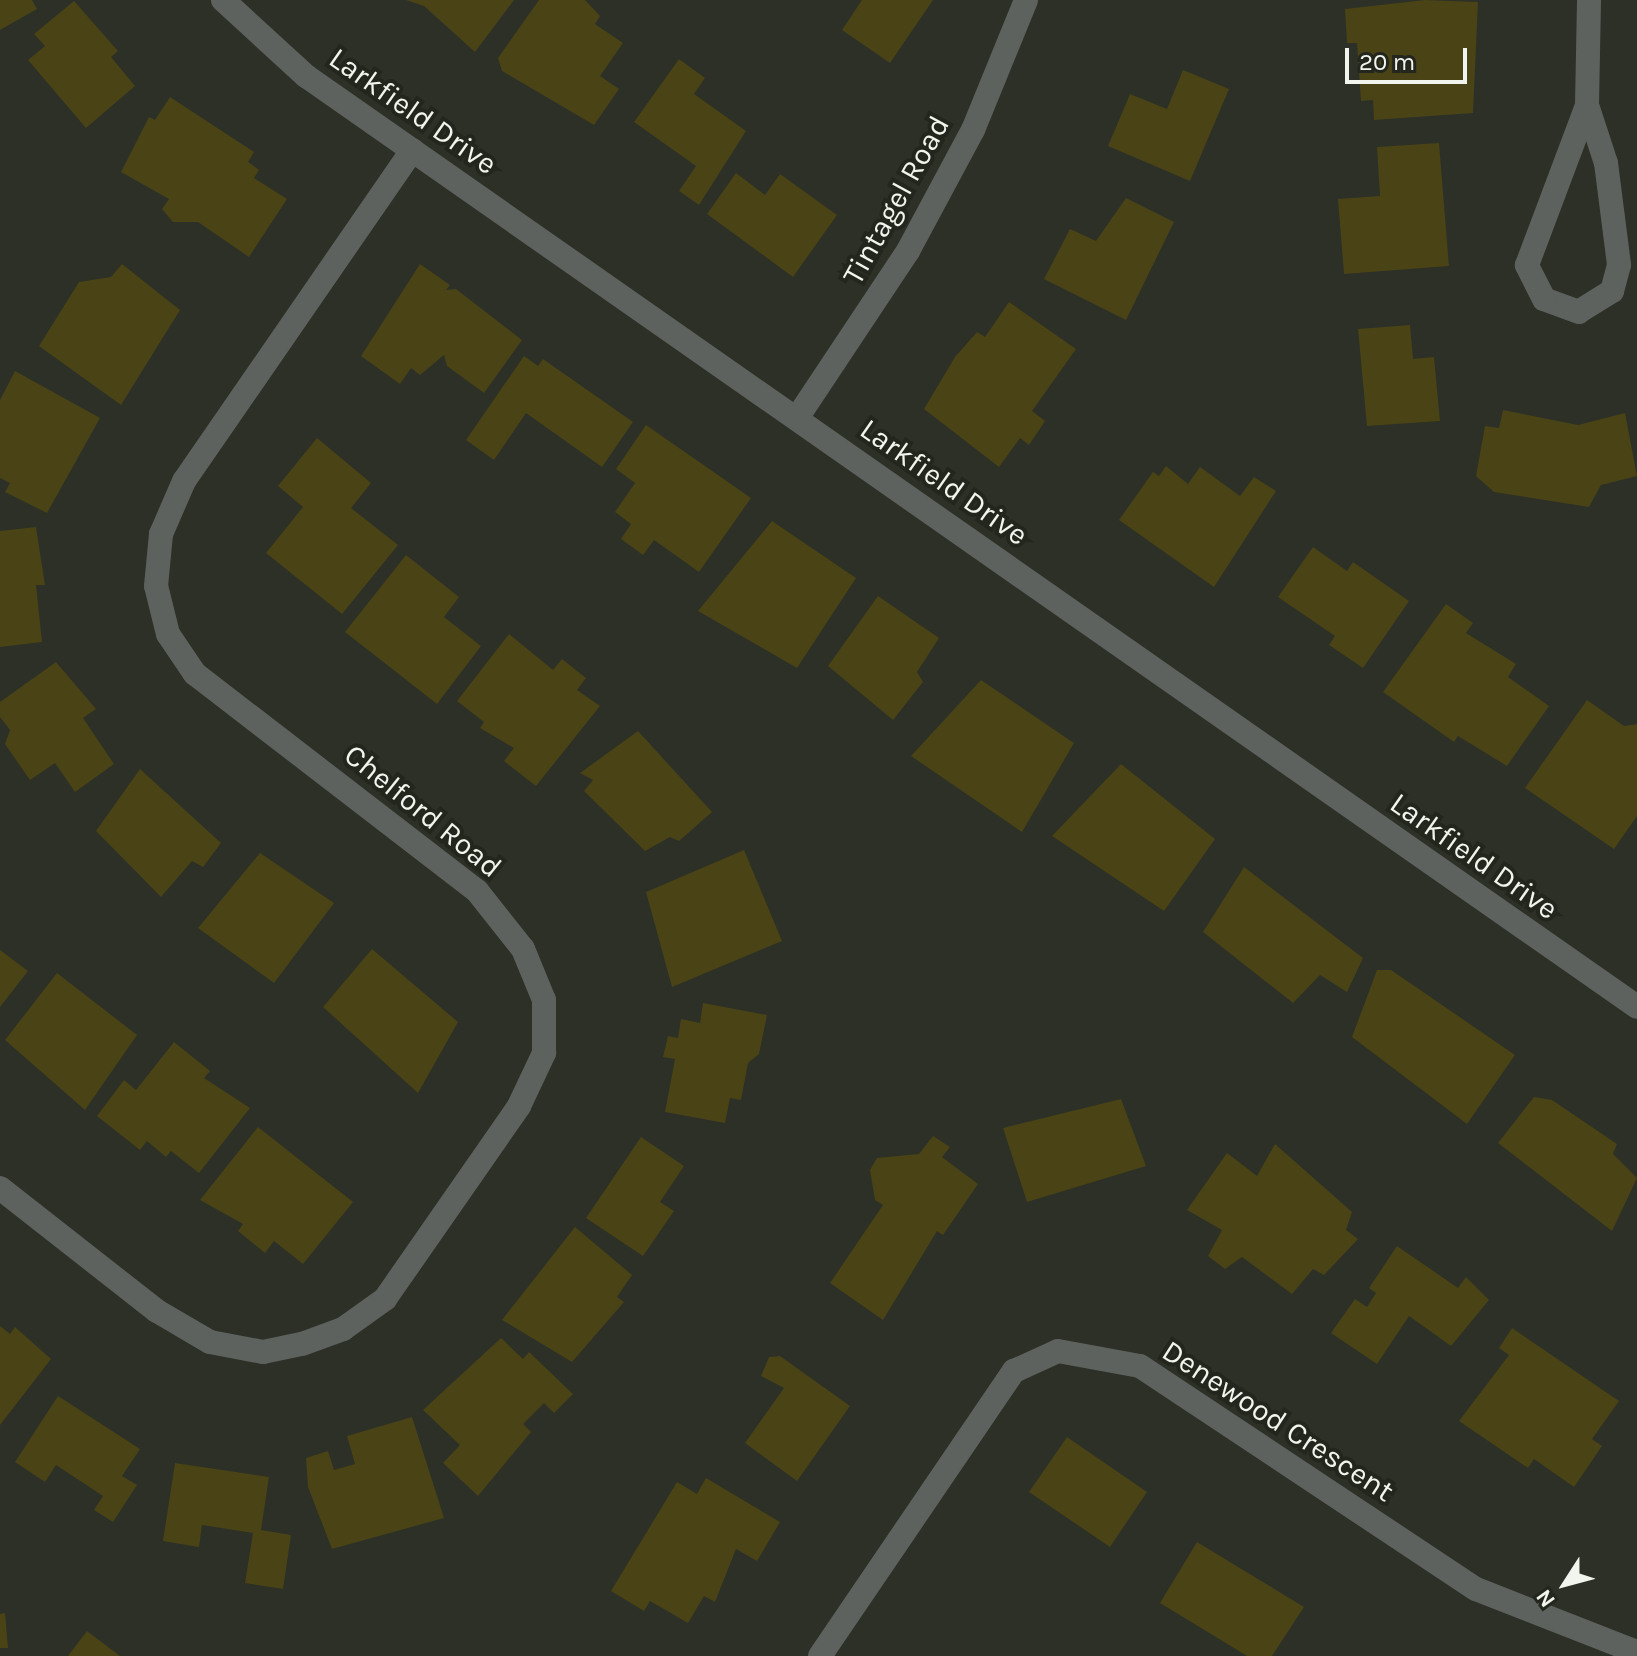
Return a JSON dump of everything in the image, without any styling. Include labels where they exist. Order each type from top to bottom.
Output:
[{"type":"street","name":"Larkfield Drive","points":[[223,0],[306,76],[1637,1007]]},
{"type":"street","name":"Tintagel Road","points":[[797,418],[908,251],[973,130],[1026,0]]},
{"type":"street","points":[[1587,105],[1527,265],[1544,299],[1579,312],[1612,291],[1619,265],[1606,163],[1587,105],[1589,0]]},
{"type":"street","name":"Chelford Road","points":[[0,1188],[157,1311],[210,1342],[263,1352],[302,1344],[343,1329],[385,1299],[519,1106],[544,1053],[539,987],[523,949],[477,891],[195,674],[168,634],[156,586],[161,534],[184,481],[412,150]]},
{"type":"street","name":"Denewood Crescent","points":[[820,1656],[1014,1371],[1058,1351],[1140,1366],[1476,1589],[1637,1652]]},
{"type":"building","points":[[0,0],[32,0],[37,9],[0,30]]},
{"type":"building","points":[[406,0],[514,0],[475,52],[424,6]]},
{"type":"building","points":[[539,0],[585,0],[600,16],[595,24],[623,43],[600,76],[619,89],[594,125],[502,71],[498,58]]},
{"type":"building","points":[[862,0],[933,0],[890,63],[842,30]]},
{"type":"building","points":[[1425,0],[1478,2],[1473,113],[1374,120],[1373,100],[1361,101],[1357,43],[1347,43],[1345,9]]},
{"type":"building","points":[[74,1],[118,51],[111,57],[135,86],[86,128],[28,60],[45,46],[34,34]]},
{"type":"building","points":[[679,59],[705,78],[694,94],[746,131],[699,205],[679,191],[696,166],[634,122]]},
{"type":"building","points":[[1183,70],[1229,89],[1190,181],[1108,146],[1130,94],[1167,109]]},
{"type":"building","points":[[170,97],[254,152],[248,162],[259,170],[254,178],[287,199],[249,257],[198,222],[173,222],[162,209],[169,199],[121,172],[149,117],[155,120]]},
{"type":"building","points":[[1439,143],[1449,266],[1344,274],[1338,199],[1380,196],[1377,147]]},
{"type":"building","points":[[736,173],[765,195],[780,174],[837,215],[793,277],[707,214]]},
{"type":"building","points":[[1126,198],[1174,222],[1126,320],[1044,279],[1070,229],[1096,241]]},
{"type":"building","points":[[122,264],[180,310],[121,405],[39,346],[79,282],[111,277]]},
{"type":"building","points":[[420,264],[450,285],[446,290],[456,289],[522,340],[484,393],[447,366],[444,355],[420,375],[411,368],[400,384],[361,356]]},
{"type":"building","points":[[1009,302],[1076,349],[1032,411],[1045,421],[1029,445],[1020,438],[999,467],[924,409],[955,357],[977,332],[985,337]]},
{"type":"building","points":[[1410,325],[1413,359],[1434,357],[1440,421],[1367,426],[1358,329]]},
{"type":"building","points":[[524,356],[538,366],[543,359],[633,422],[602,467],[526,413],[494,460],[466,440]]},
{"type":"building","points":[[15,371],[100,418],[47,513],[5,492],[10,483],[0,478],[0,400]]},
{"type":"building","points":[[1503,410],[1578,425],[1625,413],[1637,476],[1601,485],[1589,507],[1494,492],[1476,476],[1485,426],[1499,428]]},
{"type":"building","points":[[646,425],[751,498],[699,572],[654,540],[643,555],[621,539],[631,524],[615,512],[635,483],[616,469]]},
{"type":"building","points":[[317,438],[371,483],[351,508],[398,545],[342,614],[266,553],[303,507],[278,486]]},
{"type":"building","points":[[1166,466],[1188,484],[1200,467],[1240,496],[1254,477],[1276,491],[1214,587],[1119,520],[1153,472],[1159,476]]},
{"type":"building","points":[[772,521],[856,578],[797,668],[698,611]]},
{"type":"building","points":[[36,527],[45,585],[36,585],[42,642],[0,647],[0,531]]},
{"type":"building","points":[[1313,547],[1347,571],[1353,562],[1409,601],[1363,668],[1329,645],[1335,636],[1278,597]]},
{"type":"building","points":[[406,555],[459,597],[444,617],[481,646],[437,704],[345,632]]},
{"type":"building","points":[[878,596],[939,638],[917,672],[923,682],[893,720],[828,666]]},
{"type":"building","points":[[1446,604],[1473,623],[1466,633],[1516,664],[1508,677],[1549,706],[1507,766],[1458,736],[1454,742],[1383,692]]},
{"type":"building","points":[[509,634],[553,670],[562,659],[586,678],[577,690],[600,706],[536,786],[504,761],[514,748],[480,728],[484,722],[457,701]]},
{"type":"building","points":[[56,662],[96,709],[83,718],[114,764],[75,792],[55,763],[30,780],[5,744],[10,730],[0,717],[0,702]]},
{"type":"building","points":[[981,680],[1074,743],[1022,832],[911,756]]},
{"type":"building","points":[[1587,700],[1624,726],[1637,724],[1637,816],[1614,849],[1525,788]]},
{"type":"building","points":[[638,731],[712,812],[679,841],[670,837],[645,851],[584,791],[593,780],[580,773]]},
{"type":"building","points":[[1121,764],[1215,839],[1164,911],[1052,836]]},
{"type":"building","points":[[140,769],[221,843],[203,867],[192,861],[161,897],[96,831]]},
{"type":"building","points":[[744,850],[782,941],[672,987],[646,892]]},
{"type":"building","points":[[260,853],[334,903],[274,983],[198,928]]},
{"type":"building","points":[[1244,867],[1363,958],[1347,992],[1320,975],[1293,1003],[1203,932]]},
{"type":"building","points":[[372,949],[458,1022],[418,1093],[323,1007]]},
{"type":"building","points":[[0,950],[28,971],[0,1007]]},
{"type":"building","points":[[1377,970],[1391,970],[1515,1055],[1467,1124],[1352,1037]]},
{"type":"building","points":[[57,973],[137,1035],[85,1110],[5,1040]]},
{"type":"building","points":[[703,1003],[767,1015],[759,1054],[748,1063],[741,1100],[730,1098],[725,1123],[665,1112],[675,1059],[663,1057],[668,1036],[678,1038],[681,1019],[700,1023]]},
{"type":"building","points":[[174,1042],[210,1071],[204,1078],[250,1108],[199,1173],[171,1151],[166,1157],[147,1141],[140,1150],[97,1116],[124,1080],[136,1090]]},
{"type":"building","points":[[1534,1097],[1552,1100],[1617,1144],[1613,1154],[1637,1178],[1612,1231],[1498,1143]]},
{"type":"building","points":[[1121,1099],[1146,1166],[1027,1202],[1003,1128]]},
{"type":"building","points":[[258,1127],[353,1202],[303,1264],[274,1241],[265,1253],[238,1231],[243,1224],[200,1200]]},
{"type":"building","points":[[933,1136],[950,1147],[942,1157],[978,1184],[943,1235],[937,1231],[883,1320],[830,1283],[883,1205],[875,1200],[870,1170],[877,1158],[919,1154]]},
{"type":"building","points":[[641,1137],[684,1166],[660,1202],[674,1211],[643,1256],[586,1218]]},
{"type":"building","points":[[1275,1144],[1352,1212],[1346,1230],[1358,1239],[1324,1275],[1313,1269],[1292,1294],[1242,1257],[1225,1269],[1208,1256],[1222,1230],[1187,1210],[1227,1153],[1257,1176]]},
{"type":"building","points":[[575,1227],[632,1275],[617,1297],[624,1302],[572,1362],[502,1320]]},
{"type":"building","points":[[1397,1246],[1458,1288],[1466,1277],[1489,1300],[1451,1346],[1409,1316],[1377,1364],[1331,1333],[1355,1299],[1367,1307],[1376,1293],[1369,1288]]},
{"type":"building","points":[[0,1326],[10,1334],[15,1327],[51,1359],[0,1425]]},
{"type":"building","points":[[1512,1328],[1619,1401],[1592,1439],[1602,1446],[1574,1487],[1534,1459],[1528,1468],[1459,1421],[1509,1355],[1499,1348]]},
{"type":"building","points":[[501,1338],[523,1359],[529,1352],[573,1394],[554,1413],[544,1403],[523,1424],[531,1432],[478,1496],[443,1463],[460,1445],[423,1410]]},
{"type":"building","points":[[780,1356],[850,1406],[797,1481],[745,1443],[784,1388],[761,1376],[769,1357]]},
{"type":"building","points":[[58,1396],[140,1449],[122,1476],[137,1485],[113,1522],[94,1510],[103,1496],[56,1465],[45,1482],[15,1462]]},
{"type":"building","points":[[412,1417],[444,1518],[332,1549],[308,1487],[306,1458],[328,1451],[334,1470],[355,1464],[347,1436]]},
{"type":"building","points":[[1067,1437],[1147,1492],[1110,1547],[1029,1492]]},
{"type":"building","points":[[175,1463],[269,1477],[261,1530],[291,1535],[283,1589],[245,1583],[253,1533],[202,1525],[199,1547],[163,1541]]},
{"type":"building","points":[[706,1478],[780,1522],[757,1561],[736,1549],[715,1602],[704,1596],[688,1623],[650,1601],[644,1611],[611,1591],[677,1482],[697,1494]]},
{"type":"building","points":[[1197,1542],[1304,1607],[1272,1656],[1247,1656],[1160,1603]]},
{"type":"building","points":[[5,1613],[8,1648],[0,1648],[0,1614]]},
{"type":"building","points":[[87,1631],[120,1656],[68,1656]]}]
